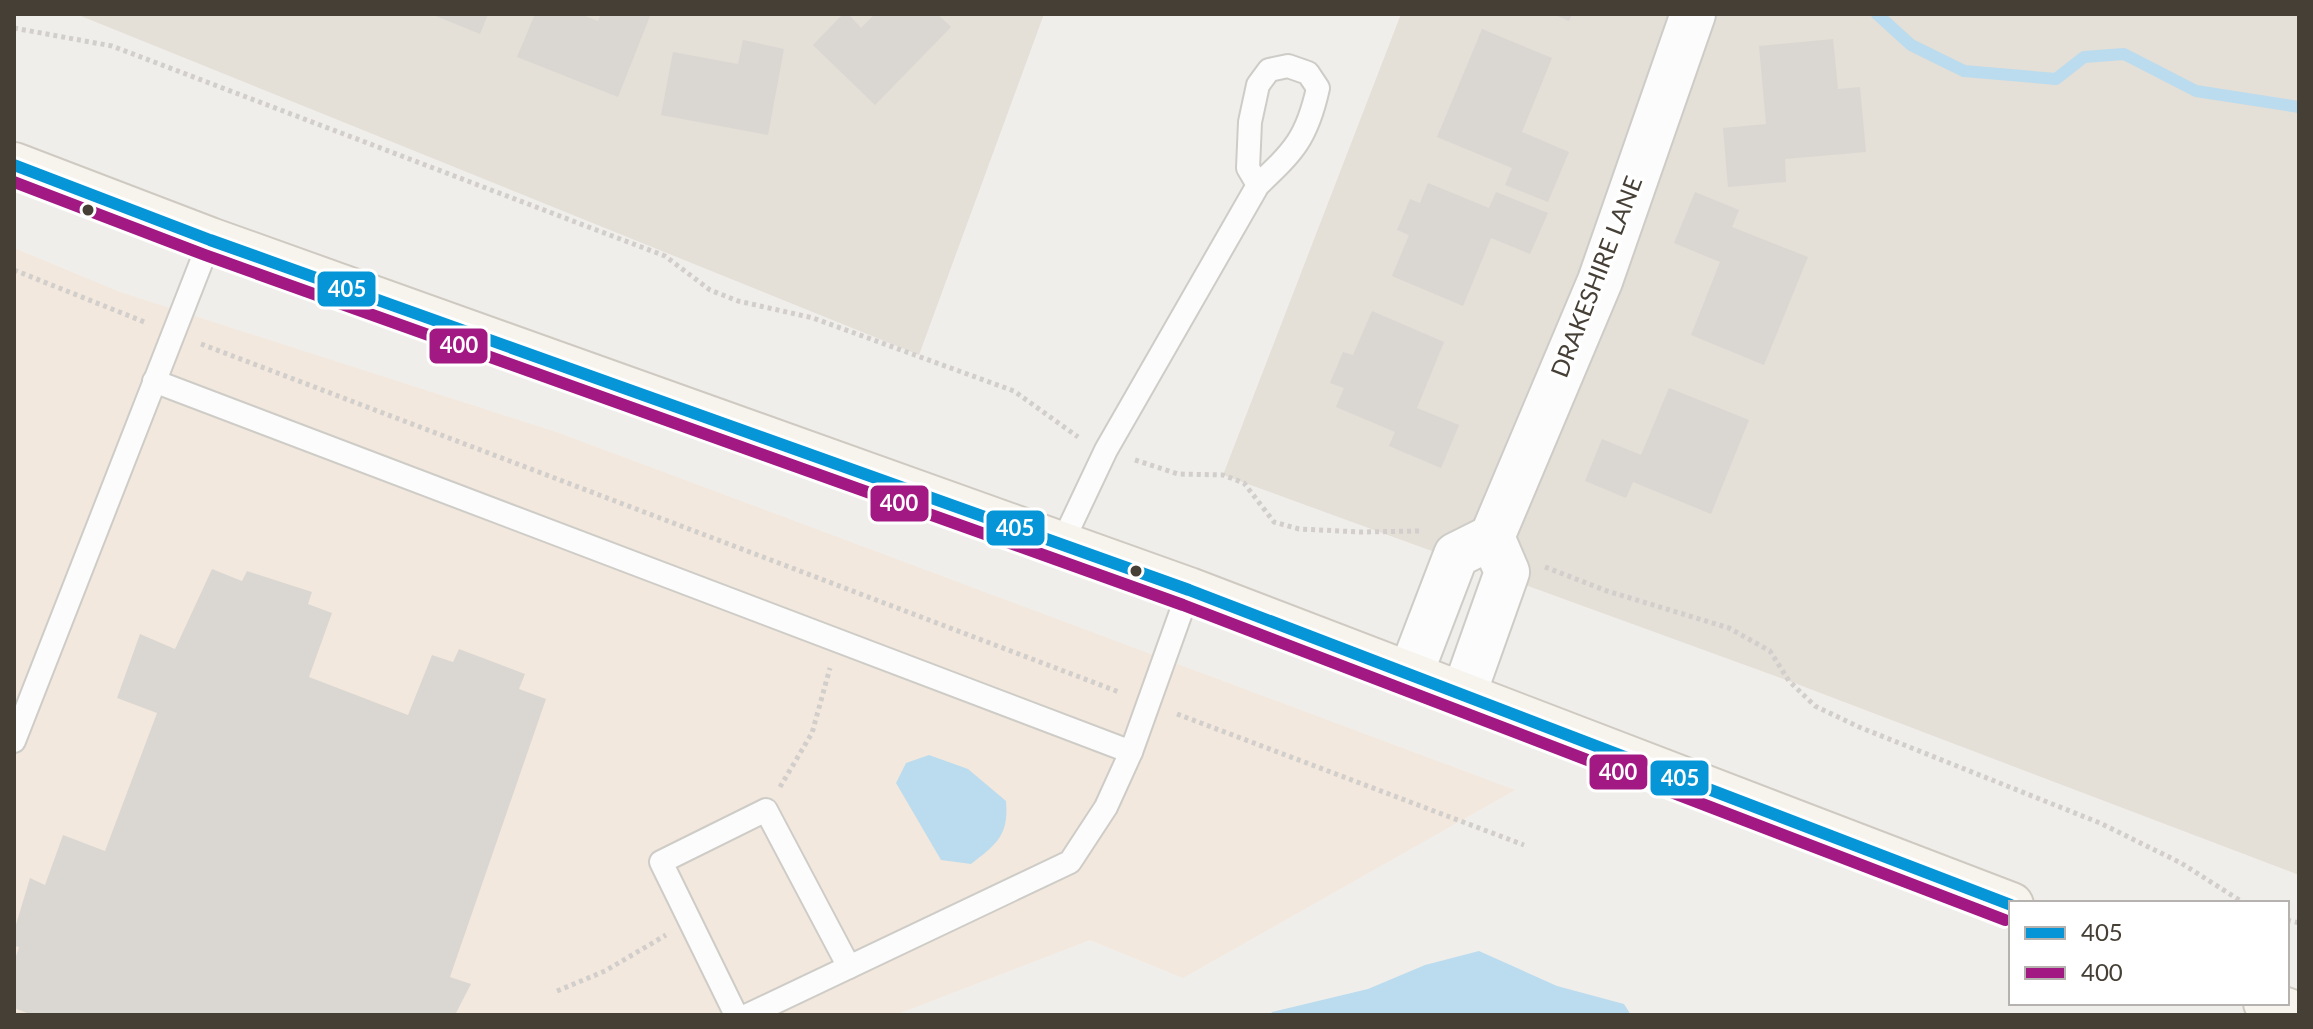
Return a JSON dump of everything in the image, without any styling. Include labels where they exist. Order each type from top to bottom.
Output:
[{"type":"main road","points":[[14,165],[210,240],[1189,590],[2009,904]]},
{"type":"main road","points":[[2272,1005],[2299,1015]]},
{"type":"street","name":"DRAKESHIRE LANE","points":[[1492,537],[1600,281],[1693,14]]},
{"type":"street","points":[[1410,675],[1456,555],[1492,537],[1507,572],[1463,696]]},
{"type":"lane","points":[[1062,543],[1106,450],[1258,185],[1292,153],[1312,116],[1318,88],[1308,73],[1288,66],[1269,70],[1258,85],[1250,122],[1248,168],[1258,185]]},
{"type":"lane","points":[[14,741],[210,240]]},
{"type":"lane","points":[[154,381],[1131,752]]},
{"type":"lane","points":[[748,1015],[1070,862],[1106,807],[1131,752],[1189,590]]},
{"type":"lane","points":[[736,1015],[661,862],[766,810],[849,967]]},
{"type":"path","points":[[14,28],[112,46],[665,256],[710,290],[738,301],[813,318],[1014,391],[1072,434],[1106,450],[1178,474],[1223,475],[1244,483],[1274,522],[1299,529],[1434,531]]},
{"type":"path","points":[[14,270],[1524,845]]},
{"type":"path","points":[[1539,565],[1607,591],[1729,628],[1770,651],[1789,681],[1815,706],[1859,727],[2100,823],[2181,863],[2241,901]]},
{"type":"path","points":[[766,810],[812,733],[832,662],[842,642]]},
{"type":"path","points":[[557,991],[605,971],[689,919]]},
{"type":"shaded area","points":[[76,14],[1044,14],[919,355]]},
{"type":"shaded area","points":[[1401,14],[2299,14],[2299,875],[1789,681],[1223,475]]},
{"type":"shaded area","points":[[14,248],[120,292],[559,433],[1515,790],[1183,978],[1090,940],[895,1015],[14,1015]]},
{"type":"water","points":[[929,755],[968,769],[1006,801],[1003,831],[988,850],[971,864],[941,860],[896,783],[906,763]]},
{"type":"water","points":[[1479,951],[1557,986],[1624,1004],[1631,1015],[1270,1015],[1368,989],[1425,965]]},
{"type":"building","points":[[431,14],[488,14],[480,34]]},
{"type":"building","points":[[535,14],[580,14],[598,21],[601,14],[650,16],[618,97],[517,57]]},
{"type":"building","points":[[843,14],[848,14],[861,28],[875,14],[937,14],[951,27],[875,105],[813,45]]},
{"type":"building","points":[[1553,14],[1572,14],[1569,21]]},
{"type":"building","points":[[1482,29],[1552,58],[1522,132],[1569,152],[1548,202],[1505,185],[1512,168],[1437,137]]},
{"type":"building","points":[[1833,39],[1838,89],[1860,87],[1866,152],[1785,159],[1786,182],[1728,187],[1723,128],[1766,124],[1759,46]]},
{"type":"building","points":[[743,40],[784,49],[768,135],[661,115],[673,52],[738,64]]},
{"type":"building","points":[[1428,183],[1489,208],[1496,192],[1548,213],[1530,254],[1491,238],[1463,306],[1392,276],[1409,235],[1397,230],[1410,199],[1420,203]]},
{"type":"building","points":[[1695,192],[1739,210],[1732,227],[1808,257],[1764,365],[1691,335],[1720,262],[1674,243]]},
{"type":"building","points":[[1372,311],[1444,342],[1417,408],[1459,425],[1441,468],[1389,446],[1395,432],[1336,407],[1344,388],[1330,383],[1343,352],[1353,355]]},
{"type":"building","points":[[1669,388],[1749,420],[1711,514],[1633,482],[1626,498],[1585,481],[1602,439],[1641,455]]},
{"type":"building","points":[[212,569],[242,581],[247,571],[312,592],[308,604],[332,613],[309,677],[408,715],[432,655],[453,662],[459,649],[525,674],[519,689],[546,699],[450,977],[471,984],[455,1015],[32,1015],[14,1008],[14,962],[19,947],[14,946],[14,931],[30,878],[45,885],[63,835],[105,851],[157,713],[117,698],[140,634],[175,649]]},
{"type":"waterway","points":[[1877,14],[1911,45],[1964,71],[2056,79],[2084,57],[2124,54],[2196,91],[2299,107]]},
{"type":"transit line","name":"405","points":[[14,165],[210,240],[1189,590],[2009,904]]},
{"type":"transit line","name":"400","points":[[14,182],[205,255],[1183,605],[2005,920]]}]
